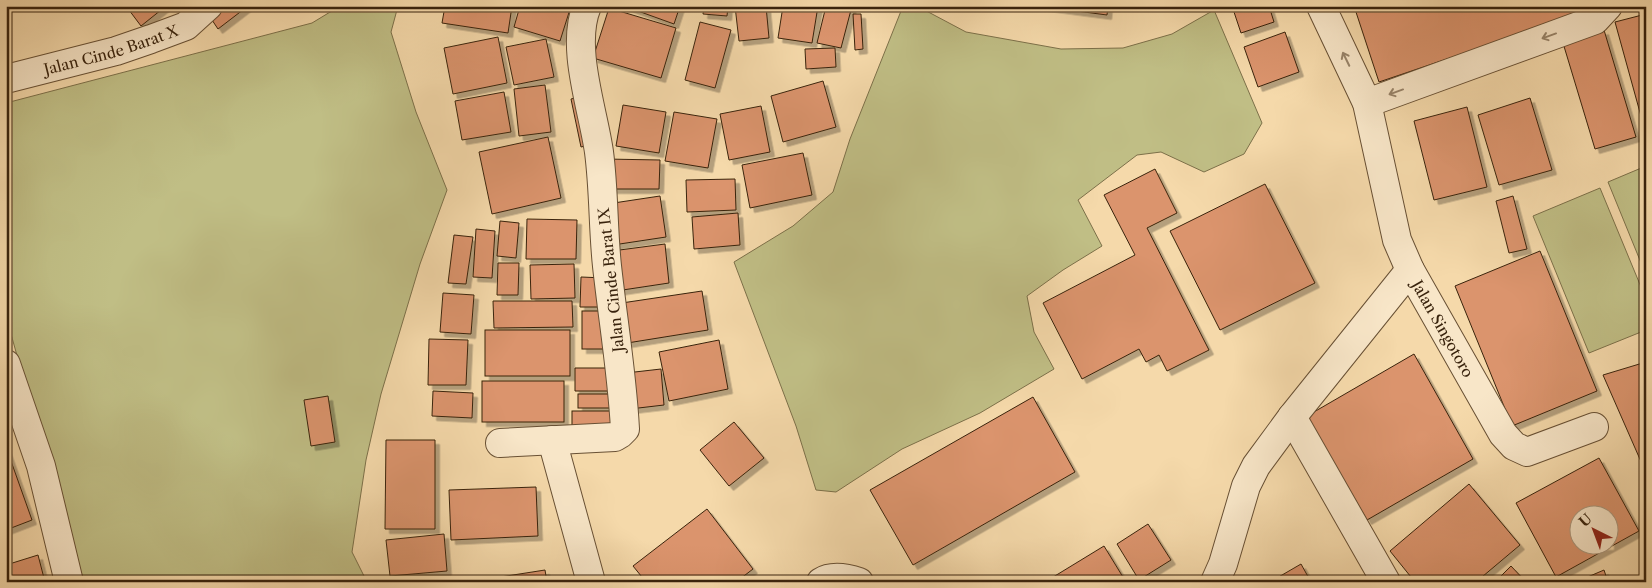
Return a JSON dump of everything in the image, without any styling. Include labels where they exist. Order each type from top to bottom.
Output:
[{"type":"street","name":"Jalan Cinde Barat X","points":[[6,79],[116,51],[151,39],[186,26],[208,6]]},
{"type":"street","name":"Jalan Cinde Barat IX","points":[[500,443],[615,437],[624,429],[623,386],[607,265],[599,153],[582,53],[582,18],[587,6]]},
{"type":"street","points":[[1321,6],[1367,103],[1396,240],[1410,270]]},
{"type":"street","points":[[1367,103],[1595,20],[1608,6]]},
{"type":"street","name":"Jalan Singotoro","points":[[1215,582],[1223,564],[1246,486],[1256,466],[1292,417],[1410,270],[1503,434],[1514,446],[1527,452],[1594,427]]},
{"type":"street","points":[[6,364],[41,466],[69,582]]},
{"type":"street","points":[[1292,417],[1386,582]]},
{"type":"street","points":[[552,440],[591,582]]},
{"type":"street","points":[[821,582],[825,579],[846,577],[859,582]]},
{"type":"shaded area","points":[[340,6],[398,6],[391,32],[416,112],[447,190],[420,264],[381,394],[366,460],[352,552],[367,582],[80,582],[6,316],[6,103],[312,23]]},
{"type":"shaded area","points":[[903,6],[917,6],[966,32],[1061,49],[1123,48],[1172,34],[1214,10],[1262,123],[1244,154],[1204,172],[1161,152],[1137,155],[1078,200],[1102,246],[1063,270],[1027,296],[1034,332],[1054,369],[980,413],[902,449],[836,492],[816,490],[796,426],[734,262],[793,226],[833,192],[850,139]]},
{"type":"shaded area","points":[[1646,166],[1646,275],[1608,182]]},
{"type":"shaded area","points":[[1600,188],[1646,299],[1646,330],[1589,353],[1533,216]]},
{"type":"building","points":[[126,6],[166,6],[141,26]]},
{"type":"building","points":[[212,6],[248,6],[218,29],[206,11]]},
{"type":"building","points":[[445,6],[512,6],[508,33],[442,23]]},
{"type":"building","points":[[520,6],[571,6],[560,41],[514,27]]},
{"type":"building","points":[[624,6],[680,6],[674,24]]},
{"type":"building","points":[[704,6],[728,6],[727,16],[703,14]]},
{"type":"building","points":[[735,6],[766,6],[769,38],[739,41]]},
{"type":"building","points":[[783,6],[818,6],[812,43],[778,38]]},
{"type":"building","points":[[826,6],[852,6],[841,48],[817,43]]},
{"type":"building","points":[[1039,6],[1108,6],[1107,15]]},
{"type":"building","points":[[1232,6],[1269,6],[1274,22],[1241,33]]},
{"type":"building","points":[[1354,6],[1591,6],[1592,10],[1379,82]]},
{"type":"building","points":[[609,8],[676,28],[661,78],[593,58]]},
{"type":"building","points":[[853,14],[861,14],[863,49],[855,50]]},
{"type":"building","points":[[1646,14],[1646,127],[1644,127],[1615,22]]},
{"type":"building","points":[[700,22],[731,30],[715,88],[685,80]]},
{"type":"building","points":[[1604,30],[1636,137],[1595,149],[1563,43]]},
{"type":"building","points":[[1285,32],[1299,72],[1258,87],[1244,47]]},
{"type":"building","points":[[498,37],[507,83],[453,94],[444,48]]},
{"type":"building","points":[[546,39],[554,77],[514,85],[506,47]]},
{"type":"building","points":[[835,48],[836,67],[806,69],[805,49]]},
{"type":"building","points":[[823,81],[836,127],[783,142],[771,96]]},
{"type":"building","points":[[545,85],[551,132],[519,136],[514,89]]},
{"type":"building","points":[[504,92],[511,132],[462,140],[455,101]]},
{"type":"building","points":[[583,96],[593,144],[581,147],[571,99]]},
{"type":"building","points":[[1530,98],[1552,170],[1499,185],[1478,115]]},
{"type":"building","points":[[623,105],[666,112],[659,153],[616,146]]},
{"type":"building","points":[[761,106],[770,152],[729,160],[720,114]]},
{"type":"building","points":[[1467,107],[1487,187],[1434,200],[1414,121]]},
{"type":"building","points":[[674,112],[717,119],[708,168],[665,161]]},
{"type":"building","points":[[548,137],[561,198],[492,214],[479,152]]},
{"type":"building","points":[[803,153],[812,195],[750,208],[742,165]]},
{"type":"building","points":[[605,159],[660,160],[659,189],[604,189]]},
{"type":"building","points":[[1155,169],[1177,213],[1147,228],[1209,350],[1167,371],[1159,355],[1146,362],[1139,349],[1082,379],[1043,303],[1135,255],[1104,195]]},
{"type":"building","points":[[735,179],[736,210],[687,212],[686,180]]},
{"type":"building","points":[[1265,184],[1315,283],[1220,330],[1170,231]]},
{"type":"building","points":[[660,196],[666,237],[613,245],[607,204]]},
{"type":"building","points":[[1513,196],[1527,249],[1509,253],[1496,201]]},
{"type":"building","points":[[738,213],[740,245],[694,249],[692,217]]},
{"type":"building","points":[[527,219],[577,220],[576,259],[526,259]]},
{"type":"building","points":[[500,221],[519,223],[516,258],[497,256]]},
{"type":"building","points":[[476,229],[495,231],[492,278],[473,277]]},
{"type":"building","points":[[454,235],[473,237],[466,284],[448,283]]},
{"type":"building","points":[[665,244],[669,283],[616,291],[612,251]]},
{"type":"building","points":[[1540,251],[1597,391],[1512,426],[1455,286]]},
{"type":"building","points":[[498,263],[519,263],[518,295],[497,295]]},
{"type":"building","points":[[574,264],[575,298],[531,299],[530,265]]},
{"type":"building","points":[[581,277],[605,278],[605,307],[580,307]]},
{"type":"building","points":[[702,291],[708,330],[621,344],[615,304]]},
{"type":"building","points":[[443,293],[474,295],[471,334],[440,332]]},
{"type":"building","points":[[493,301],[572,301],[573,327],[494,328]]},
{"type":"building","points":[[582,311],[608,311],[608,349],[582,349]]},
{"type":"building","points":[[485,330],[570,330],[570,376],[485,376]]},
{"type":"building","points":[[429,339],[468,340],[466,385],[428,385]]},
{"type":"building","points":[[719,340],[728,389],[669,401],[659,352]]},
{"type":"building","points":[[1414,354],[1473,459],[1367,520],[1307,416]]},
{"type":"building","points":[[1646,362],[1646,473],[1603,375]]},
{"type":"building","points":[[575,368],[614,368],[613,391],[575,391]]},
{"type":"building","points":[[661,369],[664,405],[630,409],[626,373]]},
{"type":"building","points":[[482,381],[564,381],[564,422],[482,422]]},
{"type":"building","points":[[433,391],[473,393],[472,418],[432,416]]},
{"type":"building","points":[[578,394],[616,394],[616,408],[578,408]]},
{"type":"building","points":[[328,396],[335,442],[311,446],[304,400]]},
{"type":"building","points":[[1033,397],[1075,472],[913,565],[870,490]]},
{"type":"building","points":[[572,411],[620,411],[620,426],[572,426]]},
{"type":"building","points":[[734,422],[764,458],[729,486],[700,450]]},
{"type":"building","points":[[386,440],[435,440],[435,529],[385,529]]},
{"type":"building","points":[[6,447],[32,520],[6,530]]},
{"type":"building","points":[[1599,458],[1639,531],[1620,542],[1620,506],[1570,506],[1570,556],[1594,556],[1556,577],[1516,503]]},
{"type":"building","points":[[1469,484],[1520,545],[1476,582],[1415,582],[1390,551]]},
{"type":"building","points":[[536,487],[538,536],[451,540],[449,490]]},
{"type":"building","points":[[707,509],[753,569],[736,582],[646,582],[633,566]]},
{"type":"building","points":[[1148,524],[1171,560],[1139,580],[1117,544]]},
{"type":"building","points":[[444,534],[447,571],[390,576],[386,540]]},
{"type":"building","points":[[1104,546],[1126,582],[1045,582]]},
{"type":"building","points":[[38,555],[45,582],[6,582],[6,565]]},
{"type":"building","points":[[1301,564],[1311,582],[1270,582]]},
{"type":"building","points":[[1511,566],[1526,582],[1495,582]]},
{"type":"building","points":[[545,570],[547,582],[495,582],[494,578]]},
{"type":"building","points":[[1604,570],[1608,582],[1576,582]]}]
